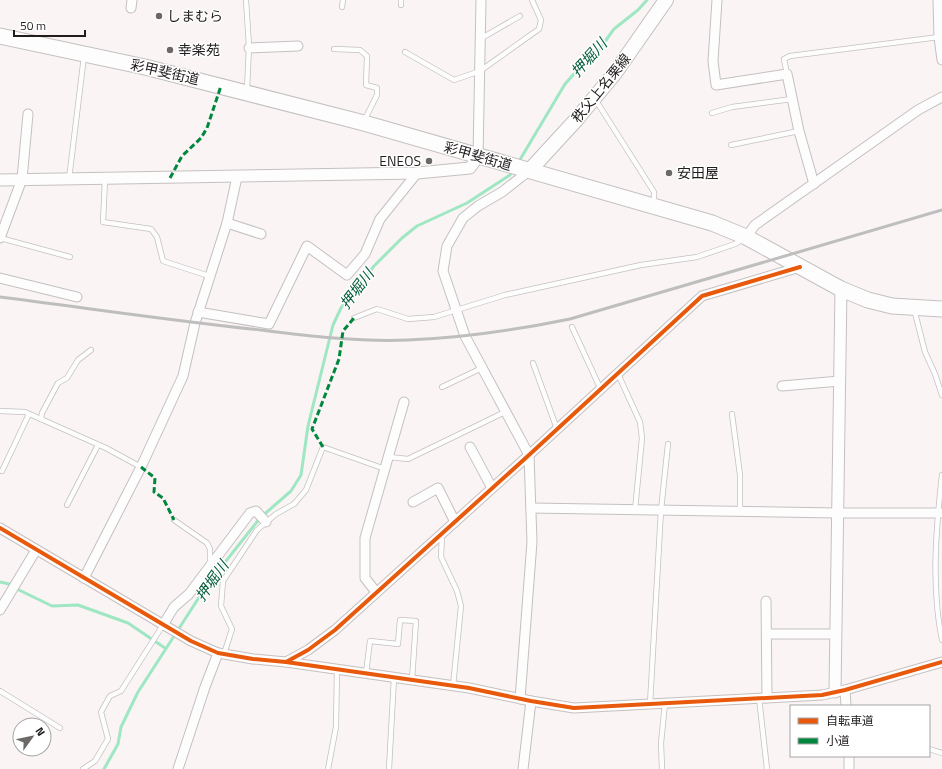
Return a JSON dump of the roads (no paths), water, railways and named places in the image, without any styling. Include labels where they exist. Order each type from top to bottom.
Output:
[{"type":"highway","name":"彩甲斐街道","points":[[0,36],[247,92],[364,122],[485,159],[712,223],[746,237],[841,289],[868,300],[892,306],[942,309]]},
{"type":"main road","name":"秩父上名栗線","points":[[524,169],[594,98],[615,73],[666,0]]},
{"type":"street","points":[[0,180],[237,177],[417,172],[470,168],[485,159],[479,39],[481,0]]},
{"type":"street","points":[[717,0],[713,61],[716,85],[787,74],[799,131],[814,184]]},
{"type":"street","points":[[938,0],[942,60]]},
{"type":"street","points":[[249,48],[298,46]]},
{"type":"street","points":[[746,237],[755,225],[918,110],[942,97]]},
{"type":"street","points":[[0,238],[10,216],[22,179],[28,114]]},
{"type":"street","points":[[520,699],[532,542],[529,455],[465,336],[443,271],[447,246],[463,218],[478,206],[502,192],[524,169]]},
{"type":"street","points":[[198,312],[269,324],[307,246],[347,274],[365,254],[380,219],[417,172]]},
{"type":"street","points":[[84,578],[141,467],[184,376],[198,312],[208,276],[227,222],[237,177]]},
{"type":"street","points":[[227,222],[261,234]]},
{"type":"street","points":[[286,662],[308,650],[335,630],[601,390],[702,296],[800,267]]},
{"type":"street","points":[[0,278],[77,296]]},
{"type":"street","points":[[841,289],[836,634],[840,691],[846,705]]},
{"type":"street","points":[[782,386],[840,380]]},
{"type":"street","points":[[376,592],[365,578],[365,538],[404,402]]},
{"type":"street","points":[[470,447],[492,488]]},
{"type":"street","points":[[413,502],[438,488],[455,522]]},
{"type":"street","points":[[531,508],[838,513],[940,513]]},
{"type":"street","points":[[163,625],[174,607],[189,594],[250,513],[257,512],[266,522]]},
{"type":"street","points":[[0,528],[191,641],[221,653],[453,686],[574,708],[822,695],[942,662]]},
{"type":"street","points":[[0,610],[36,550]]},
{"type":"street","points":[[763,698],[766,601]]},
{"type":"street","points":[[766,634],[836,634]]},
{"type":"street","points":[[178,769],[198,707],[221,653]]},
{"type":"street","points":[[523,769],[531,701]]},
{"type":"street","points":[[849,757],[849,769]]},
{"type":"lane","points":[[246,0],[249,48],[247,92]]},
{"type":"lane","points":[[342,7],[343,0]]},
{"type":"lane","points":[[404,52],[454,80],[480,71],[540,29],[540,20],[532,0]]},
{"type":"lane","points":[[479,39],[520,16]]},
{"type":"lane","points":[[787,74],[784,59],[790,56],[940,35]]},
{"type":"lane","points":[[334,49],[360,50],[367,56],[366,85],[377,88],[377,95],[364,122]]},
{"type":"lane","points":[[69,180],[84,54]]},
{"type":"lane","points":[[594,98],[654,192],[654,207]]},
{"type":"lane","points":[[712,113],[732,107],[792,99]]},
{"type":"lane","points":[[731,145],[799,131]]},
{"type":"lane","points":[[105,178],[103,222],[151,230],[157,237],[163,261],[208,276]]},
{"type":"lane","points":[[354,318],[377,310],[408,319],[434,317],[505,295],[633,266],[697,256],[735,244],[746,237]]},
{"type":"lane","points":[[0,238],[70,258]]},
{"type":"lane","points":[[914,308],[925,352],[936,374],[942,395]]},
{"type":"lane","points":[[572,327],[601,390]]},
{"type":"lane","points":[[41,419],[42,412],[58,383],[67,378],[78,360],[90,350]]},
{"type":"lane","points":[[533,363],[557,430]]},
{"type":"lane","points":[[442,387],[482,368]]},
{"type":"lane","points":[[618,374],[640,422],[642,438],[635,510]]},
{"type":"lane","points":[[0,411],[25,412],[98,445],[141,467]]},
{"type":"lane","points":[[389,457],[408,459],[505,412]]},
{"type":"lane","points":[[2,471],[29,414]]},
{"type":"lane","points":[[732,414],[740,475],[740,511]]},
{"type":"lane","points":[[650,704],[661,510],[668,444]]},
{"type":"lane","points":[[67,505],[98,445]]},
{"type":"lane","points":[[221,653],[232,629],[221,606],[223,581],[257,530],[266,522],[294,504],[306,490],[323,447],[385,469]]},
{"type":"lane","points":[[942,475],[935,572],[942,640]]},
{"type":"lane","points":[[174,520],[206,543],[210,549],[210,566]]},
{"type":"lane","points":[[442,533],[441,557],[457,591],[461,606],[453,686]]},
{"type":"lane","points":[[366,673],[370,641],[398,644],[400,620],[416,622],[412,680]]},
{"type":"lane","points":[[83,769],[95,761],[108,739],[101,712],[110,696],[121,691],[163,625]]},
{"type":"lane","points":[[328,769],[336,727],[337,669]]},
{"type":"lane","points":[[389,769],[394,677]]},
{"type":"lane","points":[[0,691],[60,728]]},
{"type":"lane","points":[[763,698],[767,769]]},
{"type":"lane","points":[[662,769],[661,743],[665,703]]},
{"type":"lane","points":[[930,749],[942,753]]},
{"type":"waterway","name":"押堀川","points":[[518,163],[565,84],[593,58],[614,29],[638,10],[647,0]]},
{"type":"waterway","name":"押堀川","points":[[104,769],[118,744],[121,727],[138,692],[207,585],[260,518],[291,491],[301,475],[308,426],[333,325],[341,308],[374,266],[402,238],[417,226],[467,203],[510,175],[512,171]]},
{"type":"waterway","points":[[0,582],[9,584]]},
{"type":"waterway","points":[[19,590],[52,606],[78,605],[128,623],[165,648]]},
{"type":"railway","points":[[0,297],[196,323],[334,338],[371,340],[429,339],[510,330],[570,319],[942,210]]},
{"type":"place","name":"しまむら","points":[[159,16]]},
{"type":"place","name":"幸楽苑","points":[[170,50]]},
{"type":"place","name":"ENEOS","points":[[429,161]]},
{"type":"place","name":"安田屋","points":[[669,173]]}]
